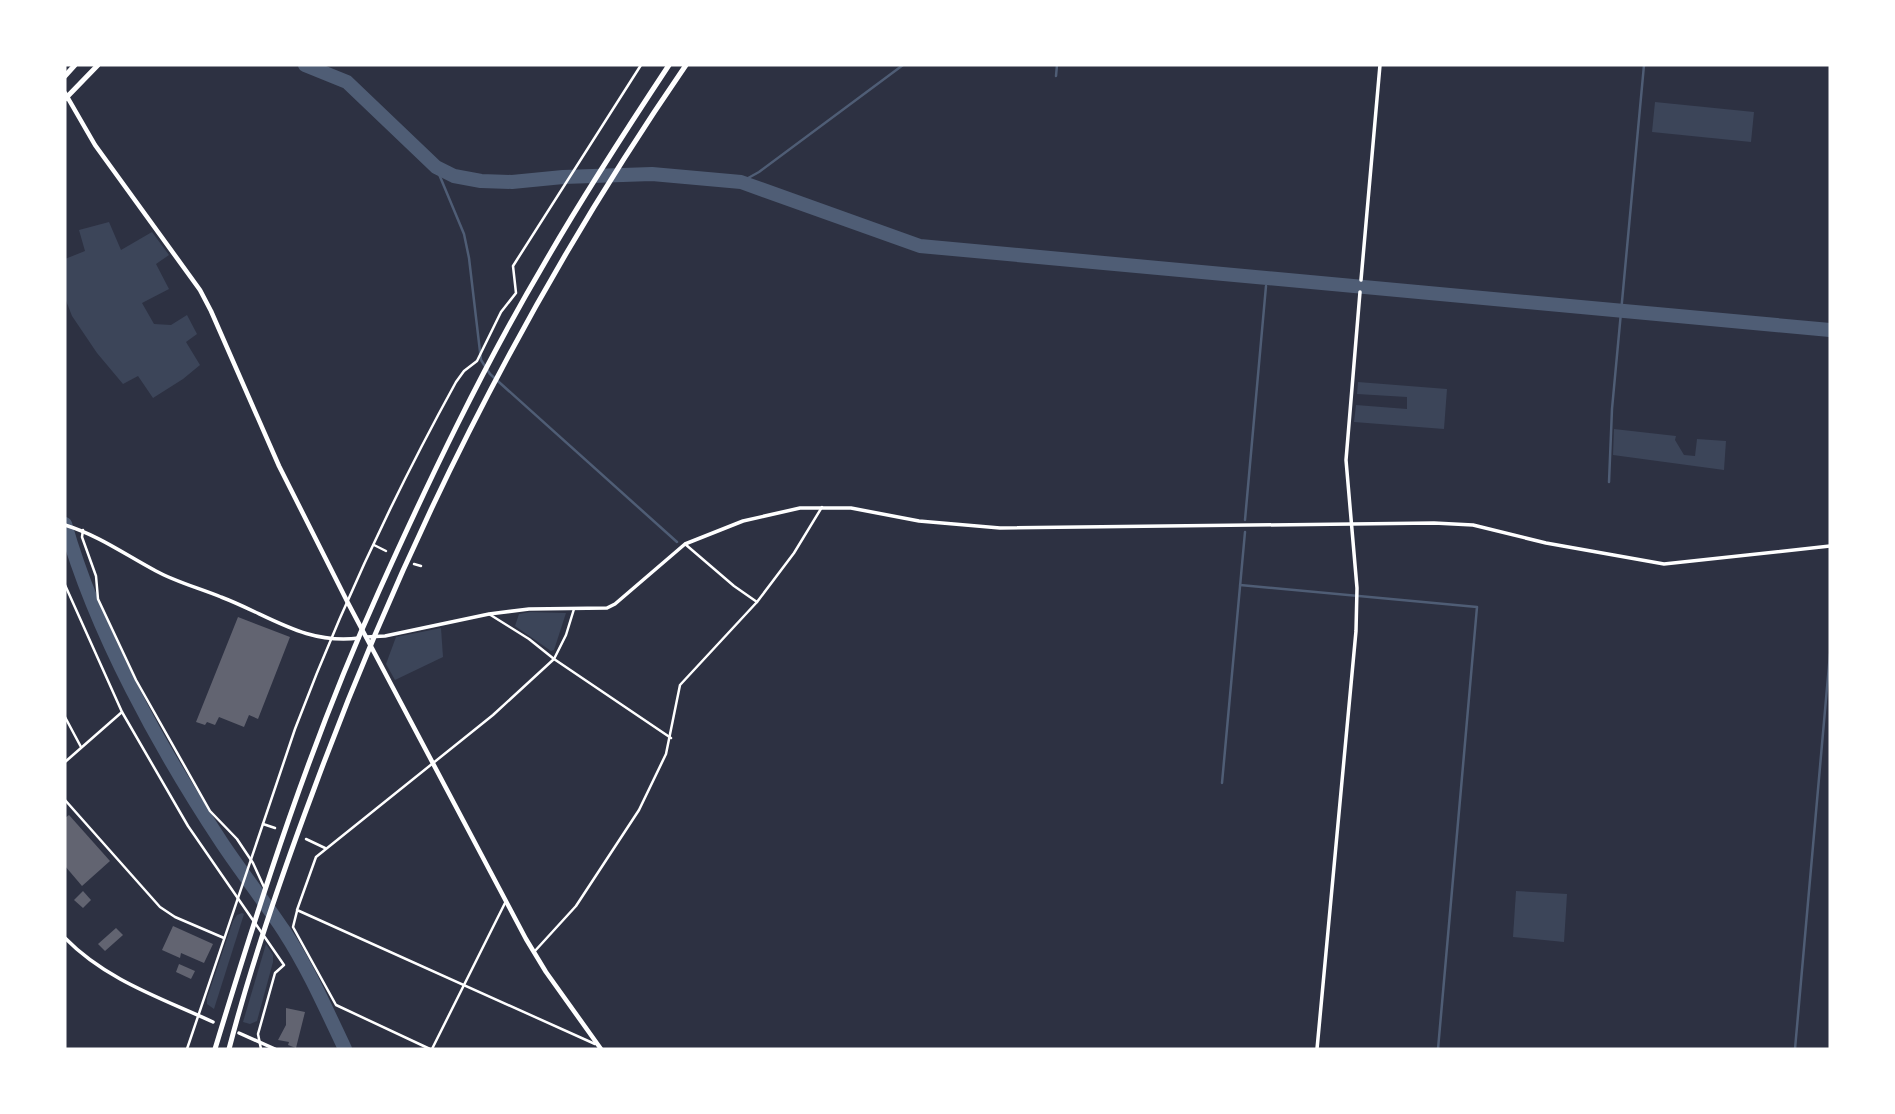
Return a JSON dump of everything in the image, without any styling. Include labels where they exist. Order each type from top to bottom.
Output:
[{"type":"main road","points":[[65,76],[75,65]]},
{"type":"main road","points":[[98,65],[65,96],[101,153],[200,290],[279,466],[433,764],[534,952],[600,1047]]},
{"type":"main road","points":[[215,1049],[264,887],[328,713],[433,473],[527,294],[601,168],[669,65]]},
{"type":"main road","points":[[229,1049],[276,895],[341,716],[431,508],[539,301],[608,182],[686,65]]},
{"type":"street","points":[[187,1049],[295,729],[331,640],[394,500],[456,382],[464,370],[477,361],[500,312],[516,293],[513,266],[641,65]]},
{"type":"street","points":[[1361,280],[1380,65]]},
{"type":"street","points":[[1317,1049],[1356,631],[1357,588],[1347,436],[1360,292]]},
{"type":"street","points":[[534,952],[576,906],[639,810],[666,754],[680,685],[757,602],[794,553],[822,507]]},
{"type":"street","points":[[65,525],[106,541],[158,572],[288,627],[331,640],[385,636],[489,614],[529,609],[598,610],[615,604],[685,544],[743,521],[782,510],[822,507],[851,508],[959,526],[1000,528],[1434,523],[1473,526],[1546,543],[1664,564],[1830,546]]},
{"type":"street","points":[[83,530],[82,537],[96,576],[98,599],[136,680],[210,811],[237,839],[264,887]]},
{"type":"street","points":[[685,544],[757,602]]},
{"type":"street","points":[[374,545],[386,551]]},
{"type":"street","points":[[414,564],[421,566]]},
{"type":"street","points":[[65,586],[122,712],[188,826],[284,965],[275,973],[258,1034],[261,1049]]},
{"type":"street","points":[[65,602],[69,598]]},
{"type":"street","points":[[506,901],[431,1049],[335,1005],[293,927],[316,856],[493,715],[554,659],[566,635],[574,609]]},
{"type":"street","points":[[489,614],[671,738]]},
{"type":"street","points":[[65,762],[122,712]]},
{"type":"street","points":[[65,717],[81,747]]},
{"type":"street","points":[[65,800],[160,907],[175,917],[223,939]]},
{"type":"street","points":[[263,824],[275,828]]},
{"type":"street","points":[[306,839],[326,849]]},
{"type":"street","points":[[297,910],[600,1047]]},
{"type":"street","points":[[65,938],[98,967],[118,979],[213,1022]]},
{"type":"street","points":[[239,1034],[275,1049]]},
{"type":"shaded area","points":[[1655,102],[1754,112],[1751,142],[1652,132]]},
{"type":"shaded area","points":[[109,222],[121,250],[152,232],[169,255],[156,264],[169,289],[142,303],[154,324],[171,325],[187,315],[197,334],[186,342],[200,365],[153,398],[138,376],[123,384],[97,353],[72,316],[65,298],[65,259],[85,251],[79,230]]},
{"type":"shaded area","points":[[1358,382],[1447,389],[1444,429],[1354,422],[1356,405],[1407,409],[1407,397],[1357,394]]},
{"type":"shaded area","points":[[1614,429],[1676,436],[1675,440],[1684,455],[1695,456],[1697,439],[1726,441],[1724,470],[1613,455]]},
{"type":"shaded area","points":[[566,613],[554,650],[551,651],[515,626],[519,614]]},
{"type":"shaded area","points":[[441,628],[443,657],[395,680],[386,664],[396,637]]},
{"type":"shaded area","points":[[1516,891],[1567,894],[1564,942],[1513,937]]},
{"type":"shaded area","points":[[244,914],[214,1009],[207,1004],[207,998],[233,921]]},
{"type":"shaded area","points":[[266,944],[273,955],[273,962],[257,1021],[250,1024],[243,1022]]},
{"type":"building","points":[[238,617],[290,637],[258,719],[249,715],[244,727],[219,717],[215,725],[196,722]]},
{"type":"building","points":[[69,815],[110,861],[82,886],[65,866],[65,818]]},
{"type":"building","points":[[83,891],[91,900],[83,908],[74,900]]},
{"type":"building","points":[[173,926],[213,944],[204,963],[181,953],[180,958],[162,950]]},
{"type":"building","points":[[116,928],[123,935],[105,951],[98,944]]},
{"type":"building","points":[[179,964],[195,971],[191,979],[176,972]]},
{"type":"building","points":[[286,1008],[305,1012],[296,1048],[288,1045],[289,1042],[278,1040],[286,1025]]},
{"type":"waterway","points":[[305,65],[347,82],[436,167],[454,176],[481,181],[512,182],[652,174],[741,182],[920,246],[1830,330]]},
{"type":"waterway","points":[[741,182],[759,172],[903,65]]},
{"type":"waterway","points":[[1056,76],[1057,65]]},
{"type":"waterway","points":[[1609,482],[1612,409],[1644,65]]},
{"type":"waterway","points":[[436,167],[464,234],[481,360],[490,374],[677,542]]},
{"type":"waterway","points":[[1245,520],[1266,286]]},
{"type":"waterway","points":[[65,524],[94,607],[153,729],[222,843],[293,945],[345,1049]]},
{"type":"waterway","points":[[1222,783],[1245,532]]},
{"type":"waterway","points":[[1240,585],[1477,607],[1438,1049]]},
{"type":"waterway","points":[[1795,1049],[1830,654]]}]
